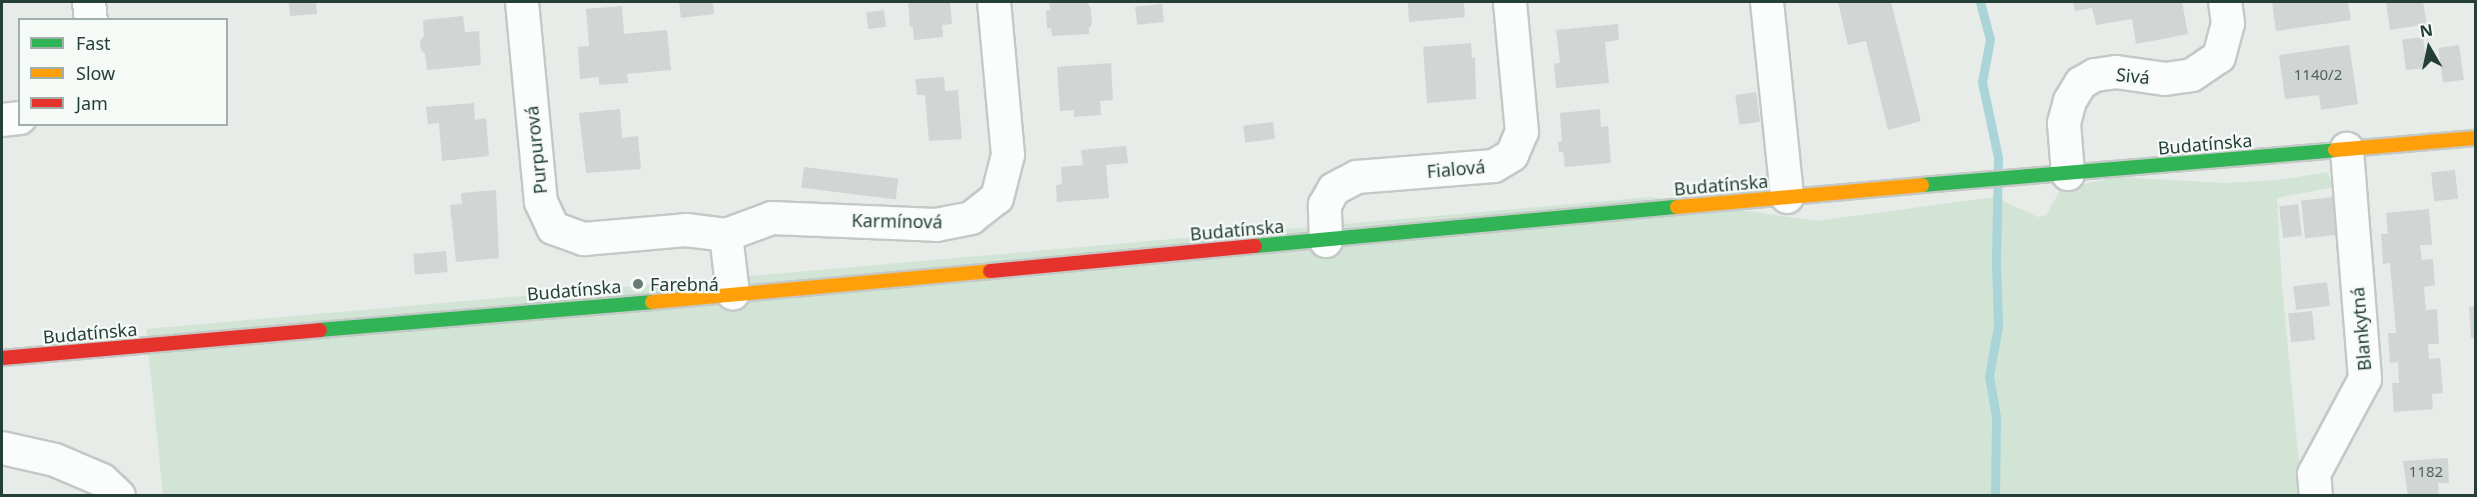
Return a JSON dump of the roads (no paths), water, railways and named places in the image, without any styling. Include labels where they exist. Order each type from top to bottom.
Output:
[{"type":"street","points":[[89,2],[91,18]]},
{"type":"street","name":"Purpurová","points":[[522,2],[541,202],[553,228],[584,239],[686,230],[726,235]]},
{"type":"street","name":"Karmínová","points":[[726,235],[772,218],[936,225],[971,218],[997,198],[1008,155],[994,2]]},
{"type":"street","name":"Fialová","points":[[1326,240],[1325,206],[1334,189],[1357,177],[1494,166],[1512,154],[1522,132],[1510,2]]},
{"type":"street","points":[[1767,2],[1787,197]]},
{"type":"street","name":"Sivá","points":[[2067,174],[2064,123],[2070,101],[2081,83],[2095,75],[2116,72],[2165,79],[2192,75],[2219,57],[2228,23],[2225,2]]},
{"type":"street","points":[[2,120],[18,118]]},
{"type":"street","name":"Budatínska","points":[[2,358],[733,294],[1787,197],[2475,138]]},
{"type":"street","name":"Blankytná","points":[[2316,495],[2314,474],[2365,379],[2347,149]]},
{"type":"street","points":[[726,235],[733,294]]},
{"type":"street","points":[[2,448],[55,460],[102,480],[119,495]]},
{"type":"waterway","points":[[1980,2],[1990,39],[1982,82],[1998,157],[1996,265],[1998,326],[1989,376],[1996,417],[1995,496]]},
{"type":"place","name":"Farebná","points":[[638,284]]}]
